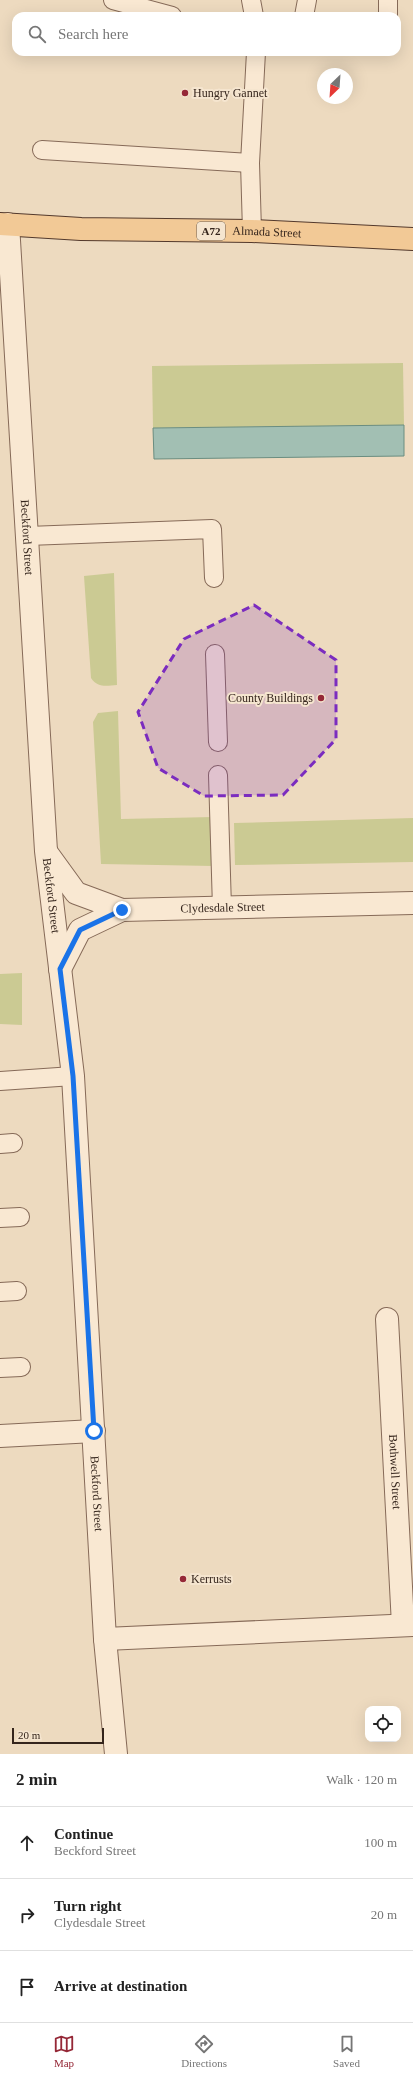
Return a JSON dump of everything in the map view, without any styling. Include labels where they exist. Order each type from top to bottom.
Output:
[{"type":"main road","name":"Almada Street","points":[[4,224],[81,229],[252,231],[413,239]]},
{"type":"street","name":"Beckford Street","points":[[4,224],[28,536],[46,851],[73,1076],[106,1639],[116,1754]]},
{"type":"street","name":"Beckford Street","points":[[46,851],[76,893],[122,910]]},
{"type":"street","name":"Clydesdale Street","points":[[60,969],[80,930],[122,910],[413,903]]},
{"type":"street","name":"Bothwell Street","points":[[106,1639],[408,1625],[387,1319]]},
{"type":"street","points":[[0,1436],[94,1431]]},
{"type":"lane","points":[[113,0],[157,12]]},
{"type":"lane","points":[[251,0],[253,12]]},
{"type":"lane","points":[[305,12],[307,0]]},
{"type":"lane","points":[[388,0],[388,12]]},
{"type":"lane","points":[[252,231],[250,164],[256,56]]},
{"type":"lane","points":[[42,150],[250,164]]},
{"type":"lane","points":[[28,536],[212,529],[214,578]]},
{"type":"lane","points":[[215,654],[218,742]]},
{"type":"lane","points":[[218,775],[222,908]]},
{"type":"lane","points":[[0,1081],[73,1076]]},
{"type":"lane","points":[[0,1218],[20,1217]]},
{"type":"lane","points":[[0,1368],[21,1367]]},
{"type":"highlighted area","points":[[254,605],[336,660],[336,739],[283,795],[204,796],[158,768],[138,712],[184,639]]},
{"type":"shaded area","points":[[403,363],[404,425],[153,428],[152,366]]},
{"type":"shaded area","points":[[404,425],[404,456],[154,459],[153,428]]},
{"type":"shaded area","points":[[114,573],[117,685],[102,686],[91,678],[84,576]]},
{"type":"shaded area","points":[[118,711],[121,819],[213,817],[214,866],[101,864],[93,722],[98,713]]},
{"type":"shaded area","points":[[413,818],[413,862],[235,865],[234,823]]},
{"type":"shaded area","points":[[22,973],[22,1025],[0,1024],[0,974]]},
{"type":"place","name":"Hungry Gannet","points":[[185,93]]},
{"type":"place","name":"County Buildings","points":[[321,698]]},
{"type":"place","name":"Kerrusts","points":[[183,1579]]},
{"type":"route","points":[[94,1431],[73,1076],[60,969],[80,930],[122,910]]}]
